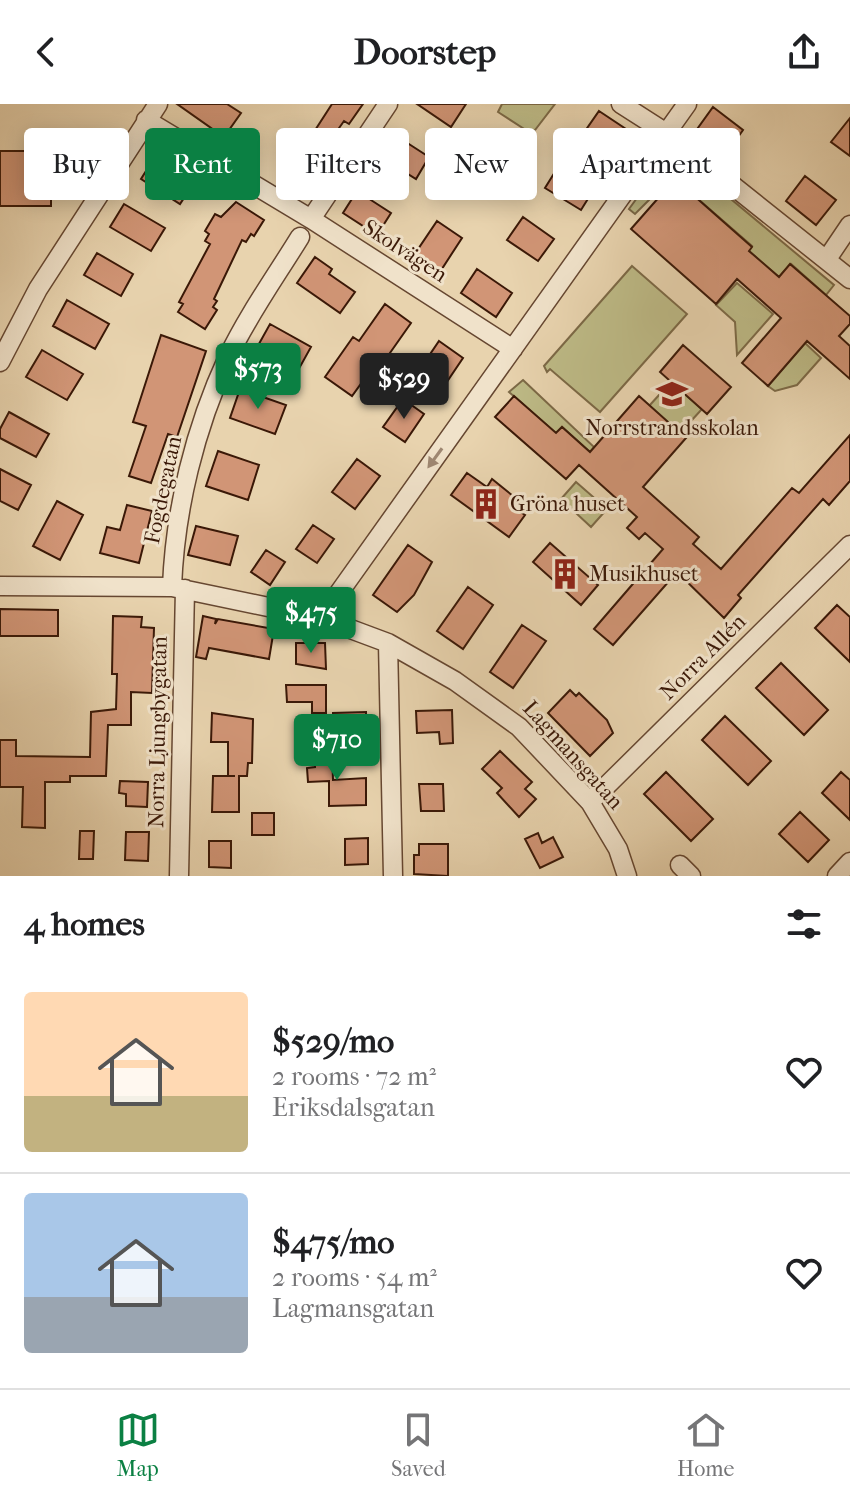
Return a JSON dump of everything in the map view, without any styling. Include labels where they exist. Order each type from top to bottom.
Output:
[{"type":"street","points":[[0,362],[38,289],[158,104]]},
{"type":"street","points":[[311,219],[388,104]]},
{"type":"street","points":[[621,104],[659,128]]},
{"type":"street","points":[[672,128],[687,104]]},
{"type":"street","name":"Skolvägen","points":[[146,120],[311,219],[513,349]]},
{"type":"street","points":[[740,191],[850,279]]},
{"type":"street","points":[[321,618],[618,200]]},
{"type":"street","points":[[827,259],[850,225]]},
{"type":"street","name":"Fogdegatan","points":[[179,588],[184,485],[204,418],[228,356],[300,237]]},
{"type":"street","name":"Norra Allén","points":[[590,802],[850,545]]},
{"type":"street","name":"Lagmansgatan","points":[[0,586],[179,588],[321,618],[388,643],[499,711],[590,802],[618,849],[627,876]]},
{"type":"street","name":"Norra Ljungbygatan","points":[[179,588],[179,876]]},
{"type":"street","points":[[388,643],[393,876]]},
{"type":"street","points":[[837,876],[850,862]]},
{"type":"shaded area","points":[[502,104],[555,104],[537,128],[523,128],[498,112]]},
{"type":"shaded area","points":[[636,200],[649,200],[635,214],[629,209]]},
{"type":"shaded area","points":[[699,200],[732,200],[834,285],[826,295],[791,264],[779,277],[749,251],[752,246]]},
{"type":"shaded area","points":[[632,266],[687,314],[600,412],[550,369],[547,372],[544,366]]},
{"type":"shaded area","points":[[737,283],[773,314],[737,355],[735,322],[716,305]]},
{"type":"shaded area","points":[[805,343],[821,358],[797,385],[775,391],[768,386]]},
{"type":"shaded area","points":[[523,380],[594,447],[590,452],[562,427],[556,433],[509,392]]},
{"type":"shaded area","points":[[671,382],[702,409],[680,433],[649,406]]},
{"type":"shaded area","points":[[576,482],[607,509],[591,527],[561,499]]},
{"type":"building","points":[[177,104],[227,104],[241,113],[230,128],[211,128]]},
{"type":"building","points":[[332,104],[363,104],[349,124],[344,121],[339,128],[316,128]]},
{"type":"building","points":[[417,104],[466,104],[451,127]]},
{"type":"building","points":[[713,107],[743,130],[740,134],[740,128],[698,128]]},
{"type":"building","points":[[599,111],[624,128],[587,128]]},
{"type":"building","points":[[850,118],[850,156],[831,142]]},
{"type":"building","points":[[409,144],[425,154],[425,164],[416,179],[409,175]]},
{"type":"building","points":[[0,151],[24,151],[24,200],[51,200],[51,206],[0,206]]},
{"type":"building","points":[[553,175],[553,193],[545,188]]},
{"type":"building","points":[[805,176],[836,200],[816,225],[786,201]]},
{"type":"building","points":[[351,200],[371,200],[391,213],[377,235],[343,213]]},
{"type":"building","points":[[565,200],[587,200],[581,210]]},
{"type":"building","points":[[657,200],[699,200],[752,247],[749,251],[779,277],[790,264],[850,316],[850,324],[839,336],[850,346],[850,379],[807,341],[768,386],[742,363],[781,318],[737,279],[716,304],[631,229]]},
{"type":"building","points":[[236,202],[264,220],[254,236],[251,234],[246,242],[242,240],[214,299],[217,301],[213,307],[217,310],[205,329],[178,312],[183,304],[179,302],[210,244],[205,241],[209,234],[205,231],[215,214],[221,217]]},
{"type":"building","points":[[124,204],[165,228],[151,251],[110,227]]},
{"type":"building","points":[[523,217],[554,239],[538,261],[507,240]]},
{"type":"building","points":[[437,221],[462,238],[436,278],[410,261]]},
{"type":"building","points":[[97,253],[133,274],[121,296],[84,275]]},
{"type":"building","points":[[315,257],[332,269],[329,274],[355,292],[340,313],[297,283]]},
{"type":"building","points":[[477,269],[512,293],[496,317],[461,293]]},
{"type":"building","points":[[67,300],[109,324],[95,349],[53,326]]},
{"type":"building","points":[[385,304],[411,323],[385,360],[381,356],[352,396],[325,377],[353,337],[359,341]]},
{"type":"building","points":[[270,324],[311,347],[296,374],[255,351]]},
{"type":"building","points":[[161,335],[206,351],[177,437],[168,434],[151,483],[129,476],[146,426],[133,422]]},
{"type":"building","points":[[439,341],[463,358],[440,392],[416,375]]},
{"type":"building","points":[[683,345],[731,387],[707,414],[660,372]]},
{"type":"building","points":[[42,350],[83,374],[67,400],[26,377]]},
{"type":"building","points":[[240,389],[286,405],[275,434],[230,418]]},
{"type":"building","points":[[514,396],[556,433],[562,427],[590,452],[639,396],[686,438],[643,487],[699,537],[693,544],[721,569],[792,488],[799,493],[850,435],[850,481],[829,505],[823,499],[738,595],[741,598],[724,618],[677,572],[613,645],[594,629],[663,549],[645,533],[639,539],[627,528],[637,517],[579,465],[566,479],[495,417]]},
{"type":"building","points":[[403,399],[424,414],[405,442],[383,427]]},
{"type":"building","points":[[9,412],[49,434],[36,457],[0,438],[0,429]]},
{"type":"building","points":[[218,451],[259,465],[248,500],[206,486]]},
{"type":"building","points":[[357,459],[380,476],[355,509],[332,492]]},
{"type":"building","points":[[0,469],[31,485],[18,510],[0,501]]},
{"type":"building","name":"Gröna huset","points":[[467,473],[487,487],[492,479],[518,500],[513,507],[525,515],[509,537],[451,495]]},
{"type":"building","points":[[57,501],[83,515],[60,560],[33,546]]},
{"type":"building","points":[[127,505],[152,511],[139,563],[100,553],[107,527],[120,530]]},
{"type":"building","points":[[313,525],[334,539],[317,563],[296,549]]},
{"type":"building","points":[[196,526],[238,536],[230,565],[188,555]]},
{"type":"building","name":"Musikhuset","points":[[550,543],[598,585],[581,605],[533,562]]},
{"type":"building","points":[[408,545],[432,562],[414,595],[397,612],[373,595]]},
{"type":"building","points":[[266,550],[285,562],[270,585],[251,572]]},
{"type":"building","points":[[468,587],[493,605],[463,649],[437,631]]},
{"type":"building","points":[[837,605],[850,617],[850,662],[815,628]]},
{"type":"building","points":[[0,609],[58,610],[58,636],[0,636]]},
{"type":"building","points":[[113,616],[142,617],[141,627],[154,628],[152,693],[131,692],[131,725],[108,725],[106,776],[70,776],[70,782],[45,782],[45,828],[22,827],[23,787],[0,787],[0,740],[16,740],[16,756],[90,757],[91,712],[116,709],[117,674],[112,674]]},
{"type":"building","points":[[203,616],[216,619],[215,624],[218,619],[274,629],[269,659],[209,648],[206,659],[196,657]]},
{"type":"building","points":[[522,625],[546,641],[513,688],[490,672]]},
{"type":"building","points":[[296,643],[325,643],[326,669],[296,664]]},
{"type":"building","points":[[781,663],[828,710],[804,735],[756,688]]},
{"type":"building","points":[[286,685],[326,685],[326,713],[312,713],[312,702],[287,702]]},
{"type":"building","points":[[570,690],[576,696],[579,693],[607,720],[613,733],[590,756],[548,713]]},
{"type":"building","points":[[452,710],[453,743],[440,744],[439,732],[417,733],[416,711]]},
{"type":"building","points":[[366,712],[366,723],[378,723],[378,742],[366,742],[366,752],[333,753],[333,713]]},
{"type":"building","points":[[212,713],[253,719],[252,763],[248,763],[247,776],[239,776],[239,812],[212,812],[213,776],[228,776],[228,742],[211,742]]},
{"type":"building","points":[[725,716],[771,761],[748,785],[702,740]]},
{"type":"building","points":[[332,750],[333,780],[366,778],[366,805],[329,806],[329,781],[308,782],[307,768],[315,767],[315,751]]},
{"type":"building","points":[[500,751],[532,782],[525,789],[536,799],[519,817],[497,793],[502,788],[482,769]]},
{"type":"building","points":[[666,772],[713,819],[691,841],[644,794]]},
{"type":"building","points":[[841,772],[850,780],[850,820],[822,793]]},
{"type":"building","points":[[120,781],[148,782],[147,807],[126,806],[126,794],[119,793]]},
{"type":"building","points":[[419,784],[443,784],[444,811],[421,811]]},
{"type":"building","points":[[800,812],[829,840],[808,862],[779,834]]},
{"type":"building","points":[[252,813],[274,813],[274,835],[252,835]]},
{"type":"building","points":[[80,831],[94,831],[93,859],[79,859]]},
{"type":"building","points":[[126,832],[149,832],[148,861],[125,860]]},
{"type":"building","points":[[538,833],[542,843],[553,837],[563,857],[540,868],[525,839]]},
{"type":"building","points":[[368,838],[368,864],[345,865],[345,839]]},
{"type":"building","points":[[209,841],[231,841],[231,868],[209,867]]},
{"type":"building","points":[[419,844],[448,844],[448,876],[414,874],[414,855],[419,855]]},
{"type":"place","name":"Norrstrandsskolan","points":[[672,394]]},
{"type":"place","name":"Gröna huset","points":[[486,504]]},
{"type":"place","name":"Musikhuset","points":[[565,574]]}]
